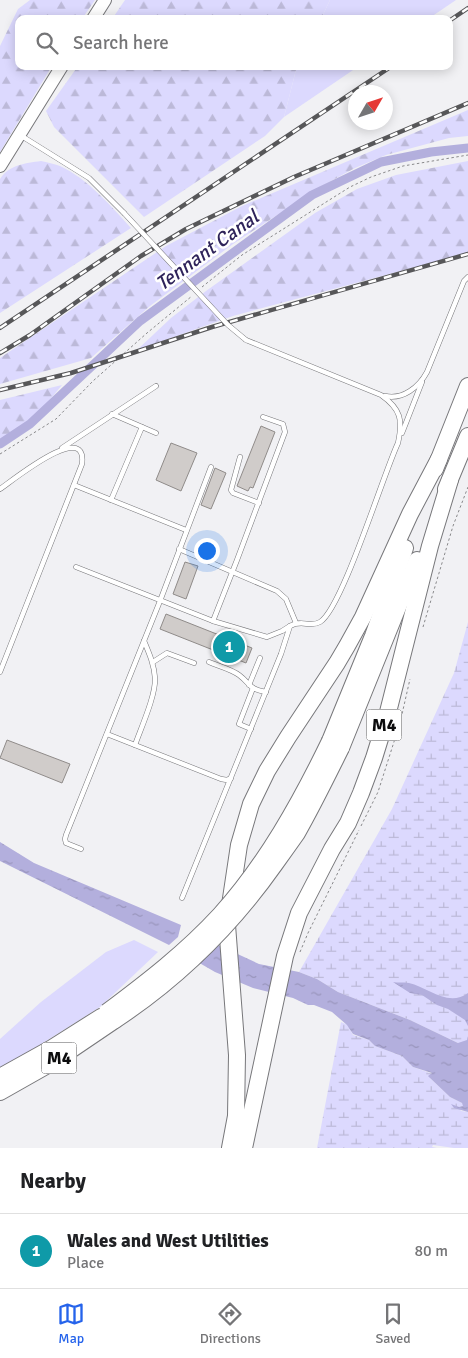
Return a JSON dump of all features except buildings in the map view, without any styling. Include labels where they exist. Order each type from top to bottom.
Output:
[{"type":"highway","name":"M4","points":[[336,745],[373,636],[468,386]]},
{"type":"highway","name":"M4","points":[[0,1092],[53,1062],[111,1016],[176,958],[221,914],[263,860],[336,745],[468,436]]},
{"type":"highway","name":"M4","points":[[230,1148],[236,1116],[237,1055],[227,925],[239,845],[252,804],[267,771],[337,663],[363,617],[410,514],[439,459]]},
{"type":"highway","name":"M4","points":[[244,1148],[285,956],[299,913],[332,849],[348,823],[374,758],[387,716],[428,554],[450,480]]},
{"type":"highway","name":"M4","points":[[0,1077],[111,1016]]},
{"type":"main road","points":[[96,15],[105,0]]},
{"type":"main road","points":[[0,166],[59,70]]},
{"type":"lane","points":[[19,134],[89,178],[228,325],[246,340],[381,395],[391,397],[402,395],[422,381]]},
{"type":"lane","points":[[76,567],[213,621],[267,636],[282,632],[296,623],[315,624],[321,622],[338,598],[422,381],[431,364],[464,281],[468,277]]},
{"type":"lane","points":[[0,489],[156,386]]},
{"type":"lane","points":[[381,395],[396,409],[400,418],[401,428],[398,443]]},
{"type":"lane","points":[[112,414],[156,433]]},
{"type":"lane","points":[[213,621],[285,432],[284,424],[263,417]]},
{"type":"lane","points":[[111,500],[142,427]]},
{"type":"lane","points":[[0,672],[82,464],[83,456],[75,446],[55,452]]},
{"type":"lane","points":[[240,456],[231,490],[232,493],[258,503]]},
{"type":"lane","points":[[80,849],[66,843],[65,839],[211,467]]},
{"type":"lane","points":[[74,485],[186,530]]},
{"type":"lane","points":[[179,549],[282,594],[296,623]]},
{"type":"lane","points":[[182,898],[266,692],[290,626]]},
{"type":"lane","points":[[136,745],[154,691],[155,680],[153,662],[144,641]]},
{"type":"lane","points":[[153,662],[167,653],[194,663]]},
{"type":"lane","points":[[251,729],[239,724],[260,658]]},
{"type":"lane","points":[[209,662],[239,675],[251,687],[266,692]]},
{"type":"lane","points":[[107,734],[221,779],[227,780],[231,778]]},
{"type":"path","points":[[201,288],[242,255],[350,187],[371,177],[403,166],[468,155]]},
{"type":"path","points":[[0,454],[56,419],[93,381],[195,293]]},
{"type":"green space","points":[[30,0],[95,0],[85,15],[15,15],[18,9]]},
{"type":"green space","points":[[125,0],[330,0],[323,15],[115,15]]},
{"type":"green space","points":[[330,0],[456,0],[434,15],[323,15]]},
{"type":"green space","points":[[15,15],[15,70],[50,70],[0,152],[0,46]]},
{"type":"green space","points":[[75,70],[296,70],[284,117],[265,136],[144,217],[54,127],[46,111]]},
{"type":"green space","points":[[296,70],[353,70],[284,117]]},
{"type":"green space","points":[[468,110],[468,136],[449,138],[386,155],[355,168],[318,188],[233,244],[150,306],[91,358],[0,384],[0,358],[166,246],[242,206]]},
{"type":"green space","points":[[41,161],[60,166],[80,178],[116,211],[131,228],[0,313],[0,179],[13,168]]},
{"type":"green space","points":[[468,161],[468,253],[233,316],[137,350],[171,318],[206,291],[315,213],[357,189],[396,175]]},
{"type":"green space","points":[[62,385],[30,424],[0,444],[0,400]]},
{"type":"green space","points":[[468,622],[468,1045],[458,1043],[410,1020],[338,992],[317,979],[299,972],[392,809],[454,673]]},
{"type":"green space","points":[[134,940],[158,952],[100,1007],[0,1070],[0,1039],[41,1002],[106,952]]},
{"type":"green space","points":[[341,1022],[348,1025],[353,1035],[369,1040],[375,1046],[402,1056],[413,1067],[433,1074],[430,1078],[450,1097],[462,1103],[464,1106],[459,1107],[461,1111],[468,1112],[468,1148],[433,1145],[432,1147],[437,1148],[317,1148]]},
{"type":"water","points":[[0,842],[34,863],[181,925],[178,937],[169,945],[0,861]]},
{"type":"water","points":[[205,939],[259,964],[299,972],[317,979],[338,992],[410,1020],[458,1043],[467,1040],[468,1036],[468,1112],[454,1108],[451,1104],[459,1107],[463,1106],[462,1103],[450,1097],[428,1076],[432,1073],[413,1067],[402,1056],[375,1046],[369,1040],[353,1034],[347,1025],[332,1012],[314,1005],[308,1005],[293,998],[253,988],[215,972],[196,961]]},
{"type":"water","points":[[393,982],[409,983],[446,997],[461,997],[468,993],[468,1026],[465,1020],[448,1009],[437,1005],[422,995],[410,993]]},
{"type":"waterway","name":"Tennant Canal","points":[[0,444],[30,424],[140,321],[312,195],[381,162],[431,152],[468,148]]},
{"type":"railway","points":[[453,18],[468,8]]},
{"type":"railway","points":[[0,328],[386,70]]},
{"type":"railway","points":[[0,353],[30,335],[141,256],[186,229],[294,177],[468,103]]},
{"type":"railway","points":[[0,390],[71,373],[212,327],[468,254]]},
{"type":"place","name":"Wales and West Utilities","points":[[229,647]]}]
